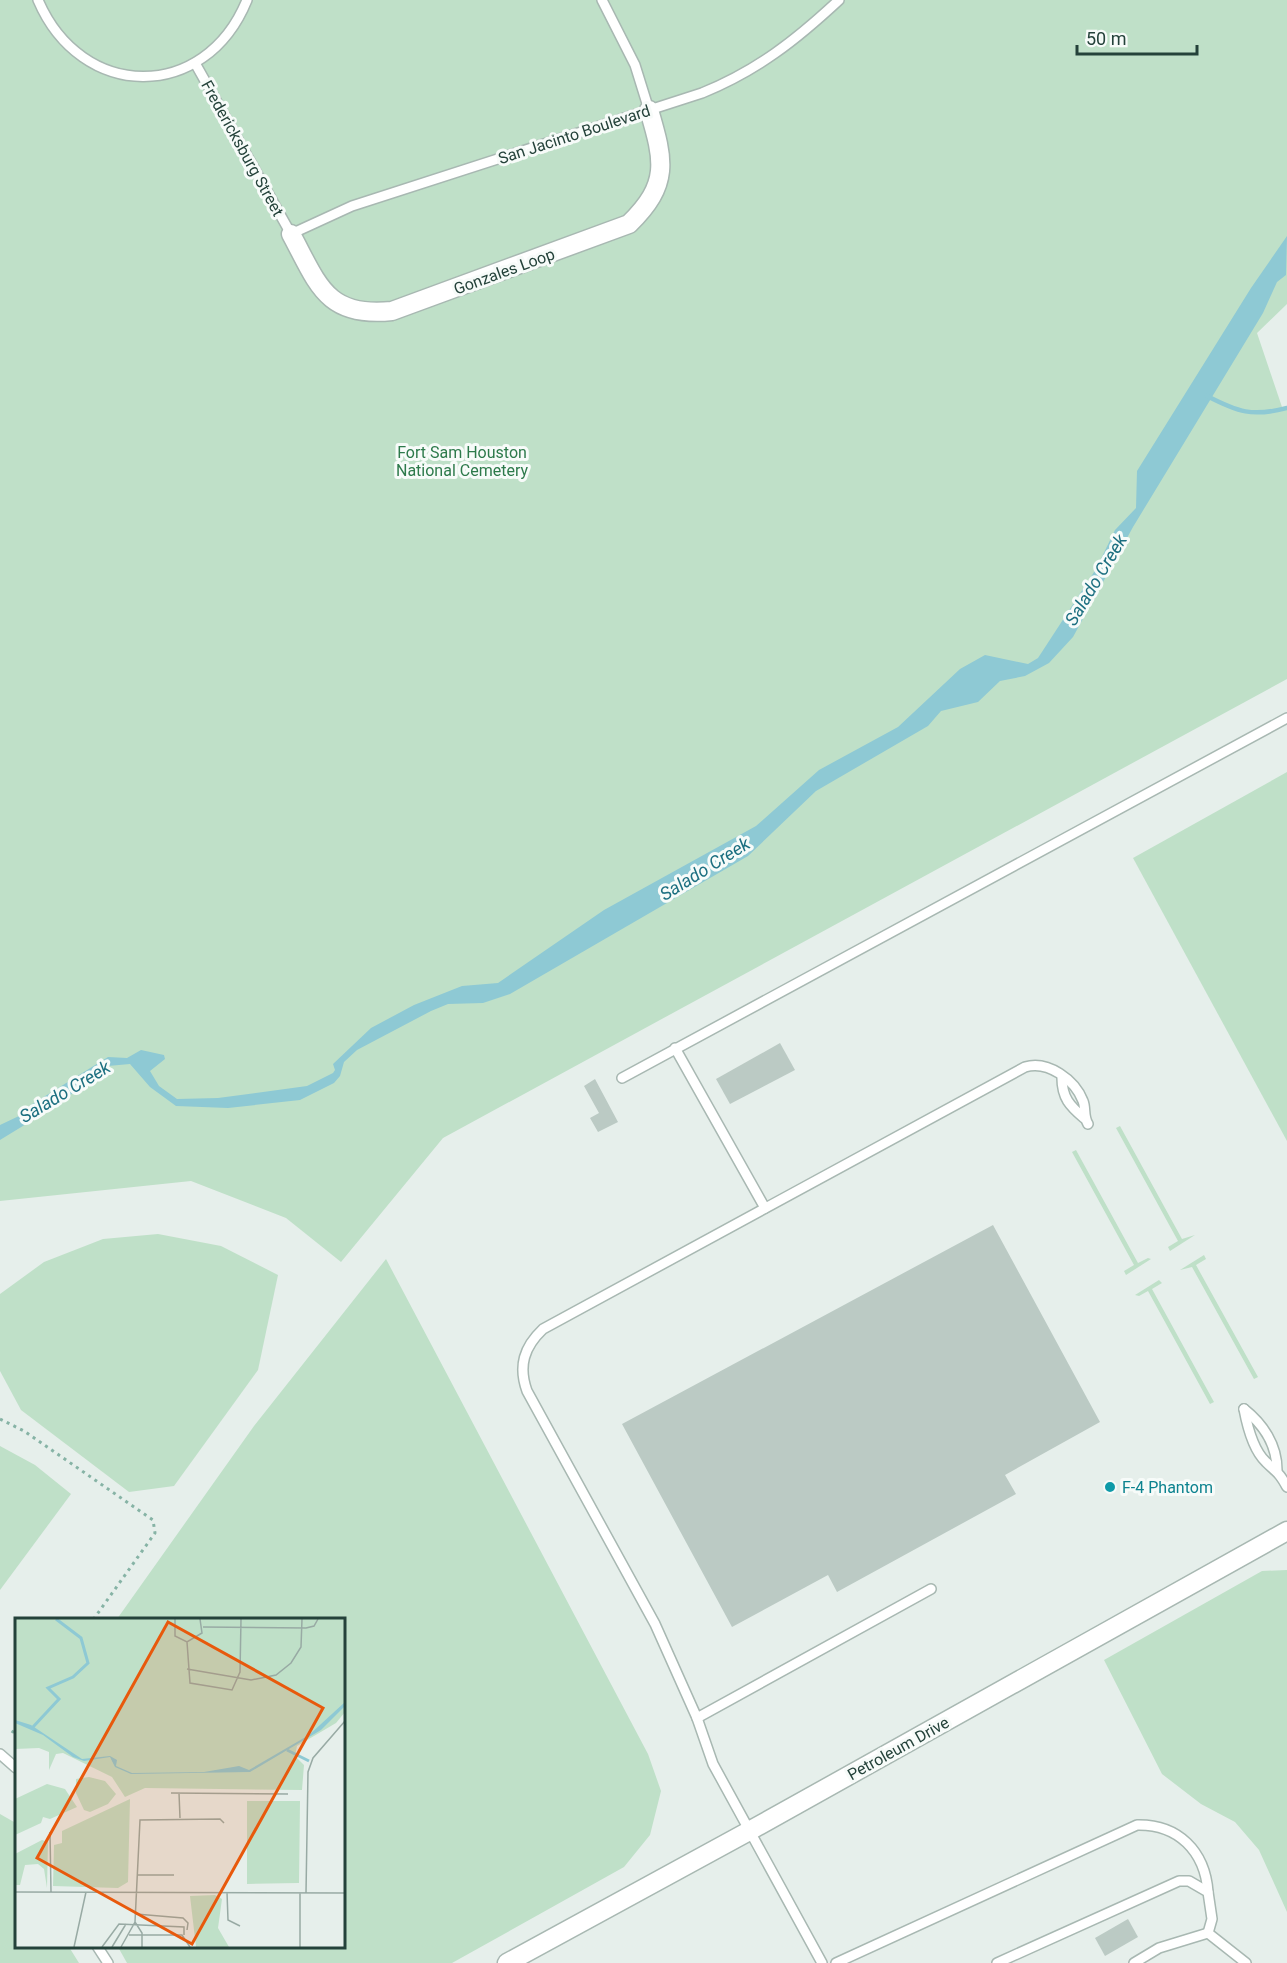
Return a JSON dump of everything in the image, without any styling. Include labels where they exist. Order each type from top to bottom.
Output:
[{"type":"street","name":"Gonzales Loop","points":[[291,234],[321,288],[335,302],[351,310],[371,314],[392,312],[629,224],[646,208],[657,190],[662,170],[661,150],[649,110]]},
{"type":"street","name":"Petroleum Drive","points":[[507,1963],[751,1830],[1287,1531]]},
{"type":"lane","points":[[38,0],[58,37],[73,52],[101,68],[133,76],[154,76],[195,63],[229,35],[247,0]]},
{"type":"lane","points":[[602,0],[635,65],[649,110]]},
{"type":"lane","name":"San Jacinto Boulevard","points":[[291,234],[352,206],[649,110],[735,79],[774,56],[839,0]]},
{"type":"lane","name":"Fredericksburg Street","points":[[195,63],[291,234]]},
{"type":"lane","points":[[622,1078],[1287,718]]},
{"type":"lane","points":[[675,1048],[765,1208]]},
{"type":"lane","points":[[822,1963],[714,1764],[697,1718],[655,1624],[526,1391],[522,1365],[527,1348],[543,1329],[1025,1067],[1047,1066],[1074,1085],[1084,1103],[1086,1121],[1073,1111],[1064,1094],[1062,1078]]},
{"type":"lane","points":[[1277,1470],[1277,1455],[1259,1421],[1244,1409],[1247,1427],[1264,1461],[1277,1470],[1287,1487]]},
{"type":"lane","points":[[697,1718],[931,1589]]},
{"type":"lane","points":[[0,1754],[15,1767]]},
{"type":"lane","points":[[836,1963],[1137,1825],[1164,1828],[1187,1842],[1204,1865],[1212,1919],[1208,1933]]},
{"type":"lane","points":[[997,1963],[1179,1881],[1189,1881],[1208,1892]]},
{"type":"lane","points":[[1134,1963],[1159,1948],[1208,1933]]},
{"type":"lane","points":[[1208,1933],[1246,1963]]},
{"type":"lane","points":[[98,1948],[108,1963]]},
{"type":"path","points":[[0,1419],[24,1431],[153,1520],[155,1533],[94,1618]]},
{"type":"path","points":[[12,1733],[15,1728]]},
{"type":"green space","name":"Fort Sam Houston National Cemetery","points":[[0,0],[1287,0],[1287,304],[1257,333],[1282,407],[1287,407],[1287,679],[443,1138],[341,1262],[286,1218],[191,1181],[0,1201]]},
{"type":"green space","points":[[1287,772],[1287,1141],[1133,858]]},
{"type":"green space","points":[[1120,1126],[1182,1239],[1195,1235],[1170,1251],[1168,1247],[1178,1241],[1116,1128]]},
{"type":"green space","points":[[1076,1150],[1138,1263],[1148,1258],[1151,1259],[1126,1275],[1124,1271],[1134,1265],[1072,1152]]},
{"type":"green space","points":[[158,1234],[221,1246],[278,1275],[258,1370],[174,1486],[129,1492],[21,1410],[0,1371],[0,1294],[44,1262],[103,1239]]},
{"type":"green space","points":[[1204,1255],[1206,1259],[1196,1265],[1258,1377],[1254,1379],[1192,1267],[1180,1270]]},
{"type":"green space","points":[[386,1259],[648,1754],[661,1791],[650,1835],[624,1867],[452,1963],[127,1963],[119,1948],[345,1948],[345,1618],[118,1618],[254,1426]]},
{"type":"green space","points":[[1159,1280],[1162,1283],[1152,1289],[1214,1402],[1210,1404],[1148,1291],[1139,1296],[1135,1295]]},
{"type":"green space","points":[[0,1446],[35,1465],[71,1494],[0,1590]]},
{"type":"green space","points":[[1287,1570],[1287,1912],[1259,1850],[1235,1822],[1201,1804],[1162,1774],[1104,1660],[1262,1571]]},
{"type":"green space","points":[[0,1814],[14,1822],[15,1825],[15,1948],[70,1948],[79,1963],[0,1963]]},
{"type":"water","name":"Salado Creek","points":[[1287,236],[1286,275],[1277,282],[1263,313],[1133,527],[1073,637],[1049,663],[1025,676],[1000,681],[978,702],[941,711],[928,726],[816,791],[748,856],[510,994],[483,1003],[448,1004],[357,1050],[344,1062],[340,1076],[334,1083],[300,1100],[228,1108],[176,1106],[150,1087],[130,1064],[108,1066],[49,1110],[0,1140],[0,1125],[19,1116],[26,1108],[108,1057],[127,1058],[141,1050],[164,1055],[165,1059],[150,1071],[159,1086],[177,1099],[218,1098],[307,1086],[333,1073],[335,1070],[333,1064],[371,1028],[414,1005],[462,986],[498,983],[604,910],[756,826],[819,770],[898,727],[960,669],[985,655],[1028,664],[1038,658],[1096,569],[1115,530],[1136,508],[1137,471],[1251,288]]},
{"type":"building","points":[[780,1043],[795,1070],[730,1104],[716,1079]]},
{"type":"building","points":[[595,1079],[618,1122],[598,1132],[590,1118],[599,1113],[584,1086]]},
{"type":"building","points":[[993,1225],[1100,1422],[1005,1475],[1016,1494],[837,1592],[828,1575],[732,1627],[622,1424]]},
{"type":"building","points":[[1128,1919],[1138,1937],[1105,1956],[1095,1938]]},
{"type":"waterway","points":[[1207,396],[1246,411],[1264,412],[1287,408]]},
{"type":"place","name":"F-4 Phantom","points":[[1110,1487]]}]
